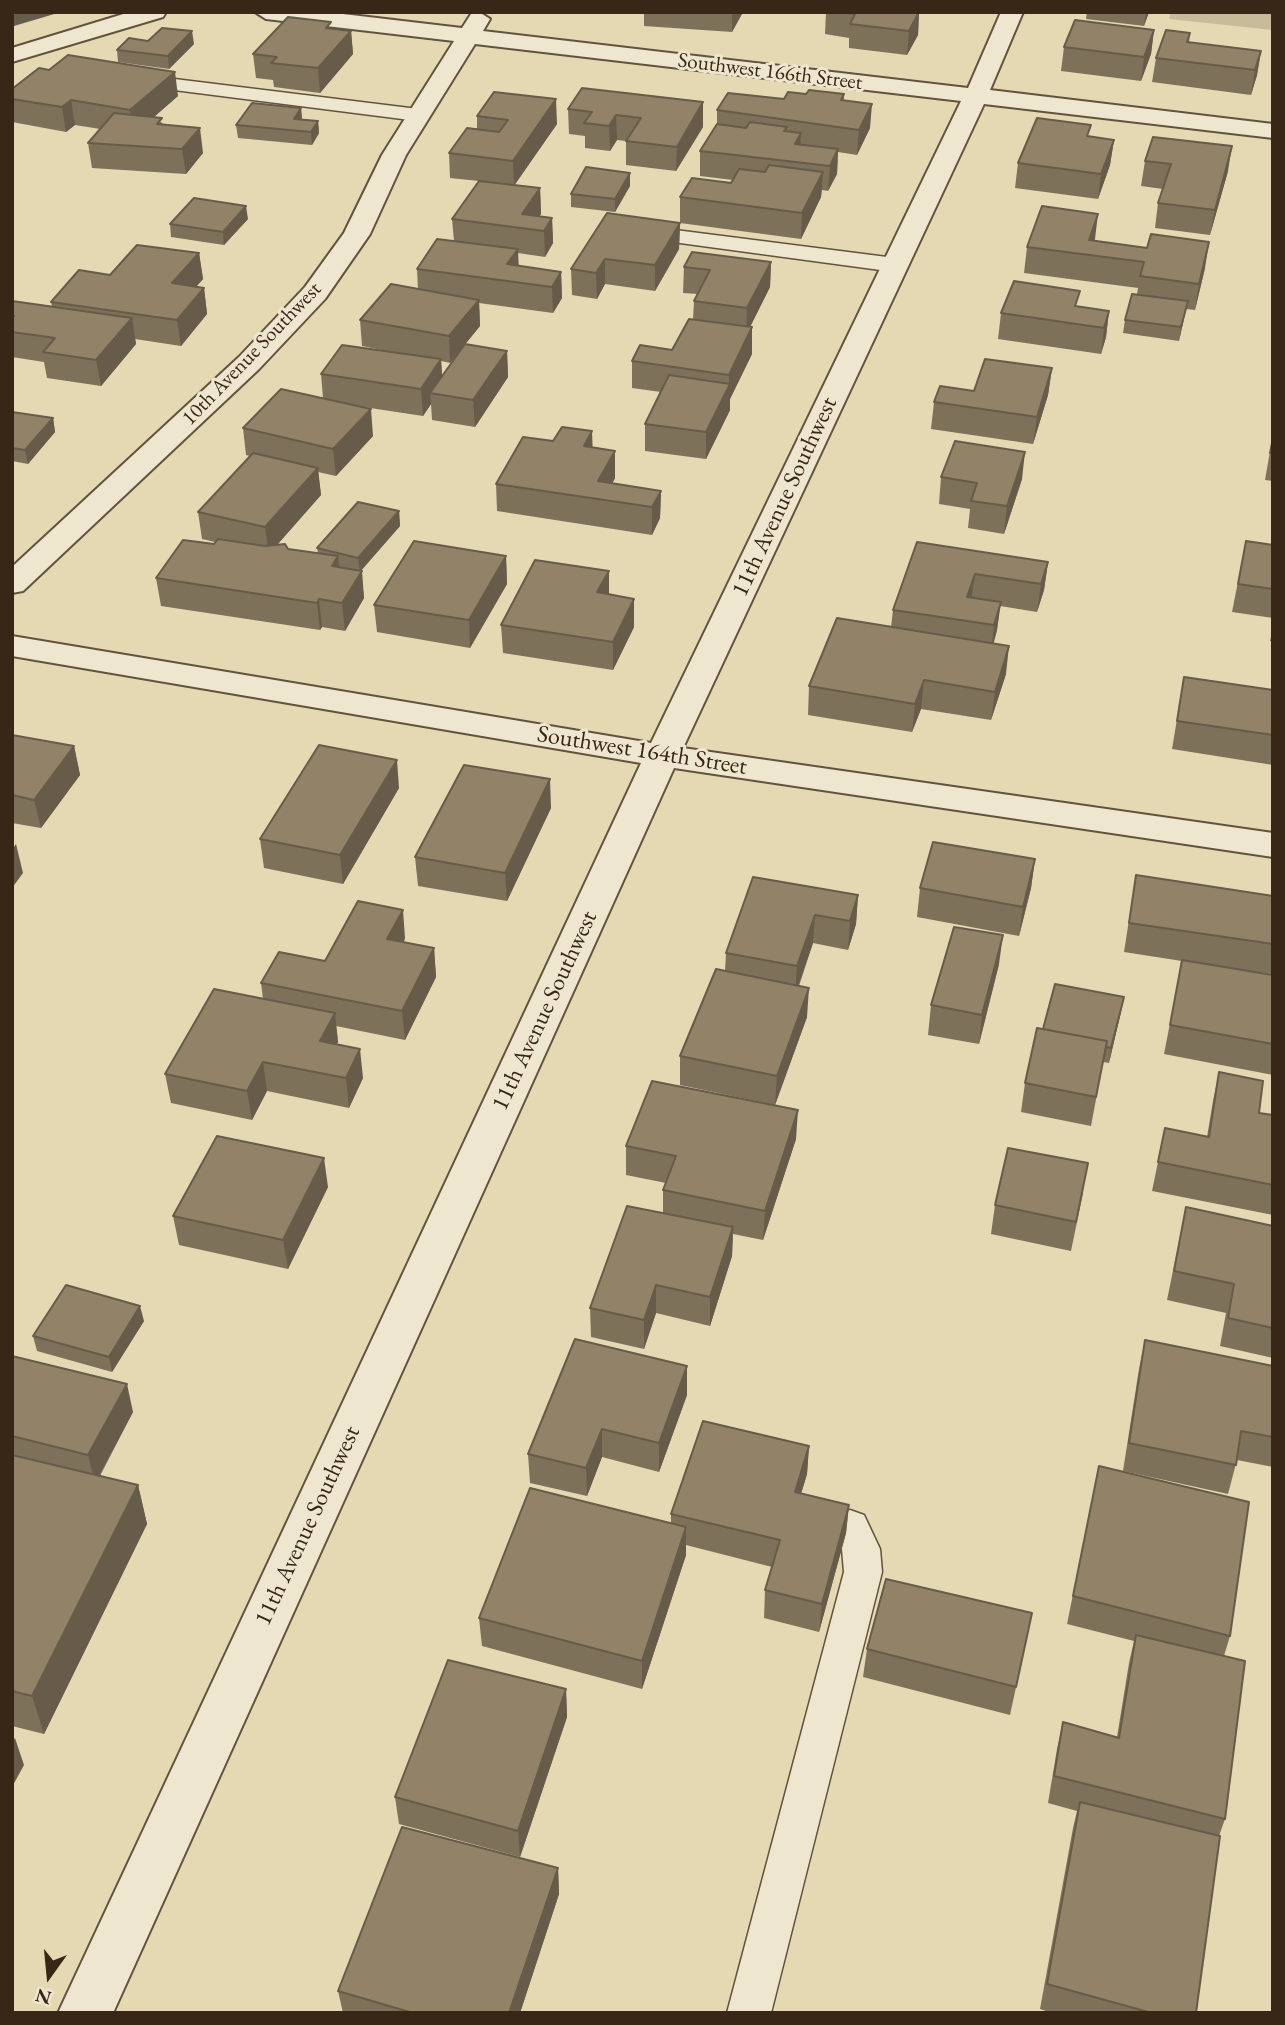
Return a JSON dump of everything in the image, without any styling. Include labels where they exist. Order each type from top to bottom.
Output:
[{"type":"street","points":[[12,54],[155,12]]},
{"type":"street","name":"Southwest 166th Street","points":[[267,12],[1273,131]]},
{"type":"street","name":"10th Avenue Southwest","points":[[12,584],[249,363],[315,293],[357,234],[394,155],[465,37],[484,12]]},
{"type":"street","name":"11th Avenue Southwest","points":[[85,2013],[662,756],[976,96],[1012,12]]},
{"type":"street","name":"Southwest 164th Street","points":[[12,646],[662,756],[1273,845]]},
{"type":"lane","points":[[133,79],[418,115]]},
{"type":"lane","points":[[626,230],[895,265]]},
{"type":"lane","points":[[749,2013],[863,1572],[861,1549],[850,1526]]},
{"type":"shaded area","points":[[1171,12],[1273,12],[1273,30],[1169,19]]},
{"type":"building","points":[[838,12],[919,12],[909,31],[850,24],[855,14]]},
{"type":"building","points":[[288,17],[331,22],[326,28],[351,31],[318,68],[271,63],[277,57],[253,54]]},
{"type":"building","points":[[1075,20],[1154,30],[1144,57],[1064,47]]},
{"type":"building","points":[[162,28],[192,31],[168,56],[117,50],[129,38],[148,41]]},
{"type":"building","points":[[1166,30],[1190,33],[1187,42],[1261,51],[1255,70],[1156,58]]},
{"type":"building","points":[[68,55],[175,72],[130,110],[71,100],[62,107],[12,99],[12,89],[39,68],[49,70]]},
{"type":"building","points":[[582,88],[703,102],[677,147],[626,141],[641,118],[616,115],[609,126],[584,123],[592,112],[568,109]]},
{"type":"building","points":[[809,90],[844,94],[841,100],[872,104],[859,130],[717,110],[728,93],[784,99],[788,92],[806,94]]},
{"type":"building","points":[[494,92],[556,99],[513,161],[449,153],[467,128],[499,132],[508,120],[477,116]]},
{"type":"building","points":[[252,103],[301,108],[294,119],[318,121],[311,132],[236,125]]},
{"type":"building","points":[[114,113],[162,118],[157,124],[200,128],[182,149],[88,143]]},
{"type":"building","points":[[1037,118],[1091,125],[1087,136],[1114,140],[1101,174],[1018,163]]},
{"type":"building","points":[[750,122],[787,127],[784,131],[801,133],[795,144],[838,149],[830,166],[700,151],[717,124],[746,128]]},
{"type":"building","points":[[1153,137],[1232,146],[1215,210],[1158,203],[1171,164],[1145,161]]},
{"type":"building","points":[[769,165],[823,172],[802,213],[680,197],[692,178],[731,183],[739,169],[765,172]]},
{"type":"building","points":[[586,167],[630,173],[615,199],[571,194]]},
{"type":"building","points":[[479,181],[540,188],[522,214],[552,218],[544,231],[452,219]]},
{"type":"building","points":[[194,198],[246,206],[223,232],[170,224]]},
{"type":"building","points":[[1042,206],[1098,214],[1089,240],[1147,248],[1151,234],[1209,242],[1199,284],[1140,276],[1144,262],[1027,247]]},
{"type":"building","points":[[607,213],[680,223],[655,265],[605,259],[596,273],[571,269]]},
{"type":"building","points":[[437,239],[518,249],[507,264],[561,272],[552,287],[417,269]]},
{"type":"building","points":[[137,245],[199,253],[172,283],[204,288],[177,320],[51,302],[79,270],[110,275]]},
{"type":"building","points":[[692,252],[771,262],[747,308],[694,301],[710,270],[684,267]]},
{"type":"building","points":[[1014,281],[1080,291],[1075,306],[1109,311],[1104,328],[1001,313]]},
{"type":"building","points":[[391,284],[479,300],[449,336],[360,320]]},
{"type":"building","points":[[1132,294],[1188,301],[1181,327],[1125,320]]},
{"type":"building","points":[[12,301],[132,318],[96,360],[43,352],[55,338],[12,332]]},
{"type":"building","points":[[689,319],[752,327],[729,375],[632,361],[640,345],[672,350]]},
{"type":"building","points":[[465,344],[507,351],[473,400],[430,393]]},
{"type":"building","points":[[342,345],[441,359],[421,389],[321,374]]},
{"type":"building","points":[[985,359],[1052,368],[1037,417],[934,402],[940,386],[974,391]]},
{"type":"building","points":[[669,375],[730,384],[706,432],[645,424]]},
{"type":"building","points":[[281,389],[371,409],[333,449],[243,428]]},
{"type":"building","points":[[12,412],[53,418],[25,450],[12,448]]},
{"type":"building","points":[[562,427],[592,431],[584,446],[615,451],[598,481],[661,491],[652,507],[496,484],[523,437],[553,441]]},
{"type":"building","points":[[955,441],[1025,452],[1007,506],[971,501],[977,483],[941,477]]},
{"type":"building","points":[[253,453],[318,468],[265,527],[198,512]]},
{"type":"building","points":[[358,502],[399,511],[358,558],[317,548]]},
{"type":"building","points":[[218,539],[265,546],[285,544],[288,549],[338,556],[332,566],[362,571],[342,603],[319,599],[317,603],[156,578],[183,540],[214,544]]},
{"type":"building","points":[[414,541],[506,556],[469,620],[374,605]]},
{"type":"building","points":[[1246,541],[1273,545],[1273,589],[1238,584]]},
{"type":"building","points":[[917,542],[1048,562],[1041,584],[975,574],[967,597],[1001,602],[994,625],[893,610]]},
{"type":"building","points":[[535,560],[609,571],[597,592],[634,599],[613,642],[501,625]]},
{"type":"building","points":[[837,618],[1009,646],[995,692],[924,680],[915,704],[809,686]]},
{"type":"building","points":[[1184,677],[1273,690],[1273,735],[1177,721]]},
{"type":"building","points":[[12,735],[74,746],[34,800],[12,795]]},
{"type":"building","points":[[319,745],[397,760],[340,855],[260,839]]},
{"type":"building","points":[[464,765],[550,779],[505,873],[415,857]]},
{"type":"building","points":[[933,842],[1035,859],[1023,907],[920,888]]},
{"type":"building","points":[[1136,875],[1273,896],[1273,944],[1129,923]]},
{"type":"building","points":[[753,877],[858,895],[850,921],[815,915],[797,966],[726,953]]},
{"type":"building","points":[[358,901],[403,910],[387,939],[434,948],[402,1011],[261,983],[279,952],[325,961]]},
{"type":"building","points":[[954,927],[1003,935],[982,1015],[931,1005]]},
{"type":"building","points":[[1182,960],[1273,975],[1273,1044],[1170,1025]]},
{"type":"building","points":[[716,969],[809,988],[777,1076],[680,1056]]},
{"type":"building","points":[[1055,984],[1124,997],[1111,1048],[1106,1047],[1107,1041],[1043,1029]]},
{"type":"building","points":[[214,989],[335,1013],[320,1041],[360,1049],[346,1078],[263,1062],[247,1091],[165,1074]]},
{"type":"building","points":[[1037,1028],[1107,1041],[1096,1097],[1025,1083]]},
{"type":"building","points":[[1219,1072],[1263,1081],[1259,1113],[1273,1115],[1273,1185],[1158,1162],[1165,1128],[1209,1137]]},
{"type":"building","points":[[652,1081],[798,1110],[765,1211],[663,1190],[676,1156],[626,1146]]},
{"type":"building","points":[[217,1136],[324,1158],[283,1240],[173,1216]]},
{"type":"building","points":[[1008,1148],[1088,1163],[1076,1222],[995,1205]]},
{"type":"building","points":[[627,1206],[733,1227],[710,1297],[656,1285],[644,1320],[590,1308]]},
{"type":"building","points":[[1186,1207],[1273,1226],[1273,1328],[1228,1318],[1234,1284],[1174,1271]]},
{"type":"building","points":[[66,1285],[140,1306],[109,1357],[33,1336]]},
{"type":"building","points":[[575,1339],[687,1366],[659,1443],[602,1429],[586,1468],[528,1454]]},
{"type":"building","points":[[1145,1340],[1273,1366],[1273,1437],[1241,1431],[1236,1465],[1129,1443]]},
{"type":"building","points":[[12,1356],[127,1384],[88,1455],[12,1436]]},
{"type":"building","points":[[703,1421],[809,1446],[795,1492],[849,1505],[822,1604],[765,1590],[780,1540],[671,1514]]},
{"type":"building","points":[[12,1455],[138,1485],[32,1696],[12,1691]]},
{"type":"building","points":[[1099,1466],[1249,1502],[1230,1636],[1073,1596]]},
{"type":"building","points":[[530,1488],[686,1527],[642,1661],[479,1618]]},
{"type":"building","points":[[886,1579],[1032,1613],[1016,1687],[867,1649]]},
{"type":"building","points":[[1136,1635],[1245,1661],[1225,1819],[1054,1776],[1063,1722],[1119,1738]]},
{"type":"building","points":[[448,1660],[566,1689],[518,1831],[395,1797]]},
{"type":"building","points":[[1080,1802],[1220,1836],[1196,2013],[1152,2013],[1047,1984]]},
{"type":"building","points":[[402,1827],[558,1868],[509,2013],[413,2013],[338,1991]]}]
